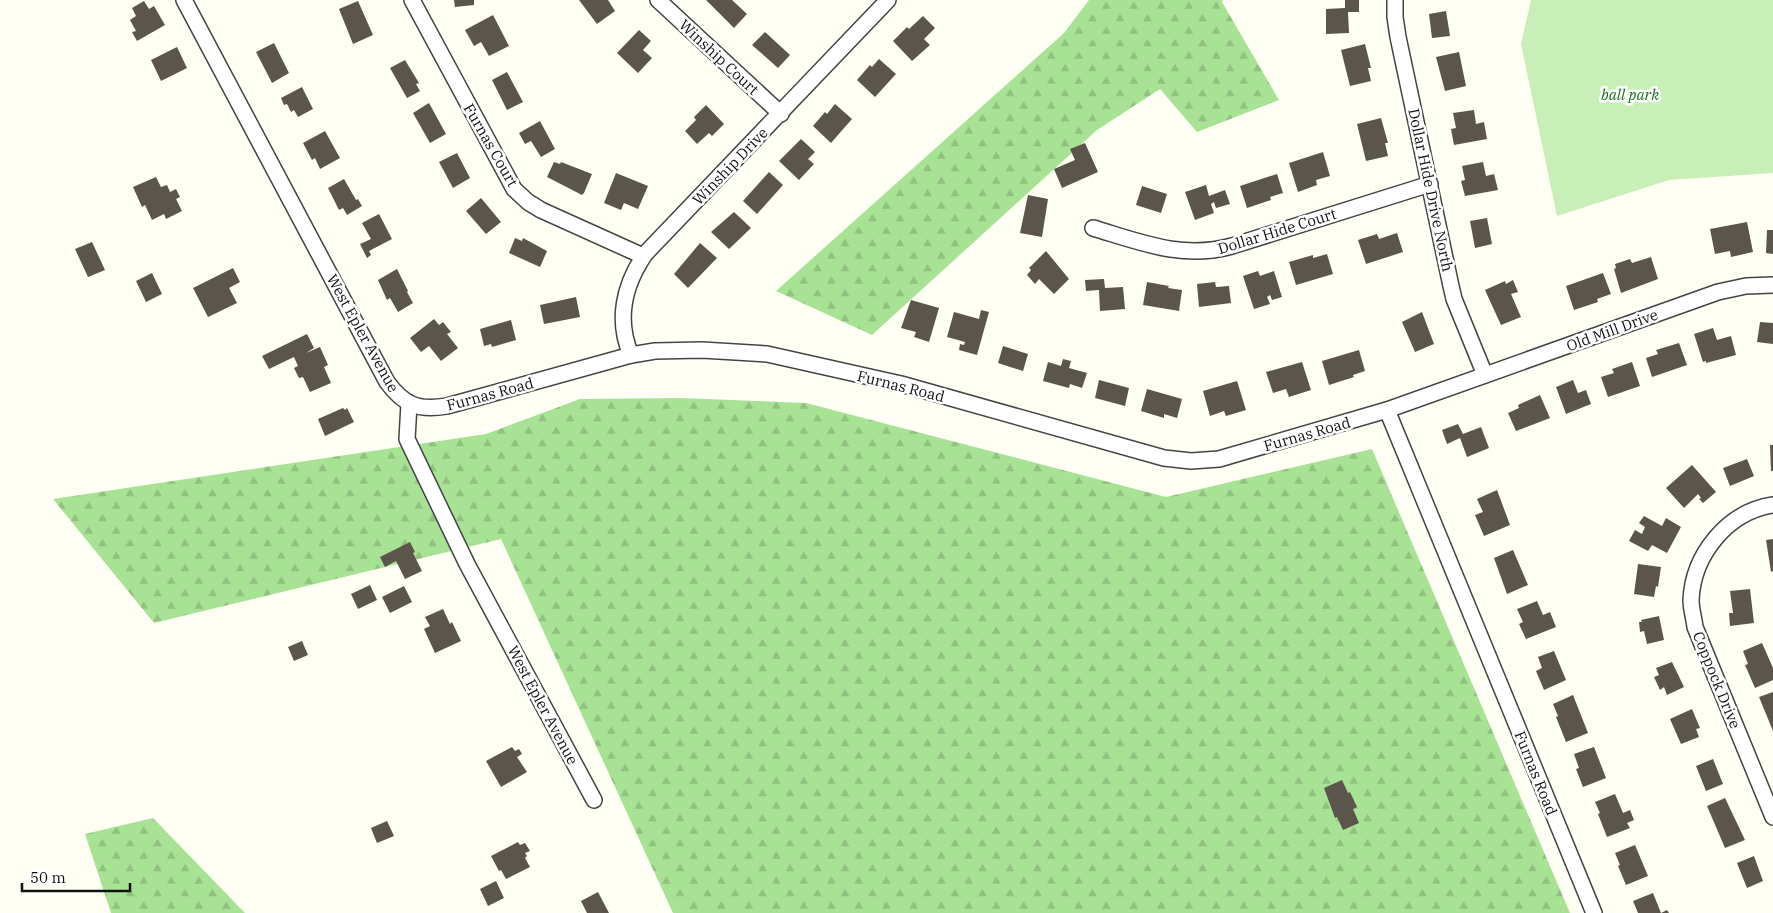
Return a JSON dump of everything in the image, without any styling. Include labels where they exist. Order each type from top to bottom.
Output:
[{"type":"street","name":"West Epler Avenue","points":[[184,0],[387,382],[398,397],[409,404],[408,440],[467,564],[594,800]]},
{"type":"street","name":"Furnas Court","points":[[412,0],[514,189],[540,210],[643,256]]},
{"type":"street","name":"Winship Court","points":[[658,0],[780,114]]},
{"type":"street","name":"Winship Drive","points":[[631,355],[625,335],[623,308],[627,287],[643,256],[888,0]]},
{"type":"street","name":"Dollar Hide Drive North","points":[[1395,0],[1398,37],[1454,299],[1485,375]]},
{"type":"street","name":"Dollar Hide Court","points":[[1093,228],[1171,250],[1191,252],[1212,251],[1430,184]]},
{"type":"street","name":"Old Mill Drive","points":[[1452,387],[1718,292],[1746,286],[1773,285]]},
{"type":"street","name":"Furnas Road","points":[[409,404],[431,409],[447,406],[631,355],[655,351],[702,350],[767,354],[901,384],[1151,455],[1178,460],[1205,461],[1232,456],[1387,410],[1452,387]]},
{"type":"street","name":"Furnas Road","points":[[1387,410],[1594,913]]},
{"type":"street","name":"Coppock Drive","points":[[1773,505],[1737,518],[1712,541],[1700,561],[1691,600],[1695,627],[1773,817]]},
{"type":"green space","points":[[1089,0],[1223,0],[1222,2],[1279,100],[1197,132],[1160,89],[1097,130],[872,335],[776,291],[1064,33]]},
{"type":"green space","name":"ball park","points":[[1531,0],[1773,0],[1773,173],[1669,180],[1557,216],[1521,44]]},
{"type":"green space","points":[[680,398],[806,403],[1166,497],[1372,449],[1570,913],[673,913],[501,539],[154,623],[53,499],[486,434],[580,399]]},
{"type":"green space","points":[[153,818],[245,913],[111,913],[85,834]]},
{"type":"building","points":[[454,0],[474,0],[474,5],[455,7]]},
{"type":"building","points":[[579,0],[608,0],[615,11],[597,24]]},
{"type":"building","points":[[706,0],[732,0],[747,14],[734,28]]},
{"type":"building","points":[[1345,0],[1359,0],[1359,12],[1348,12],[1349,33],[1326,34],[1326,9],[1345,8]]},
{"type":"building","points":[[144,1],[149,9],[154,6],[165,25],[137,41],[132,32],[136,31],[130,20],[136,16],[132,8]]},
{"type":"building","points":[[358,1],[373,35],[353,44],[339,9]]},
{"type":"building","points":[[1446,11],[1450,36],[1432,38],[1429,14]]},
{"type":"building","points":[[493,15],[509,46],[489,56],[481,42],[474,46],[465,30]]},
{"type":"building","points":[[923,16],[935,28],[924,39],[930,45],[912,61],[893,41],[907,27],[909,29]]},
{"type":"building","points":[[639,30],[651,41],[643,50],[652,58],[638,73],[617,53]]},
{"type":"building","points":[[765,32],[790,55],[778,68],[752,45]]},
{"type":"building","points":[[274,43],[289,73],[272,83],[256,52]]},
{"type":"building","points":[[1365,44],[1371,68],[1368,68],[1371,81],[1350,86],[1341,50]]},
{"type":"building","points":[[177,47],[187,68],[161,81],[151,60]]},
{"type":"building","points":[[1459,52],[1466,86],[1445,91],[1436,57]]},
{"type":"building","points":[[879,59],[896,74],[875,97],[857,80],[870,65],[872,67]]},
{"type":"building","points":[[405,60],[419,83],[416,84],[420,91],[407,98],[390,68]]},
{"type":"building","points":[[507,72],[523,102],[507,110],[492,80]]},
{"type":"building","points":[[302,87],[313,109],[298,117],[294,110],[291,112],[287,104],[284,105],[281,98]]},
{"type":"building","points":[[429,103],[446,134],[430,143],[413,113]]},
{"type":"building","points":[[835,104],[852,119],[831,143],[813,126]]},
{"type":"building","points":[[706,105],[724,124],[712,136],[709,133],[697,144],[685,131],[696,120],[694,117]]},
{"type":"building","points":[[1474,110],[1476,124],[1484,122],[1487,139],[1454,145],[1451,129],[1456,128],[1453,113]]},
{"type":"building","points":[[1381,118],[1388,143],[1385,143],[1388,156],[1366,161],[1357,124]]},
{"type":"building","points":[[540,121],[555,149],[541,157],[531,141],[525,144],[519,133]]},
{"type":"building","points":[[325,131],[340,158],[320,169],[315,158],[312,160],[303,143]]},
{"type":"building","points":[[801,139],[815,152],[808,159],[814,164],[799,180],[779,161]]},
{"type":"building","points":[[1085,143],[1098,172],[1062,188],[1054,169],[1075,160],[1070,149]]},
{"type":"building","points":[[1323,152],[1330,176],[1316,180],[1317,185],[1298,192],[1289,163]]},
{"type":"building","points":[[457,153],[470,178],[453,188],[439,162]]},
{"type":"building","points":[[554,162],[560,164],[561,162],[592,174],[582,195],[547,177]]},
{"type":"building","points":[[1483,162],[1486,176],[1494,174],[1498,190],[1465,196],[1461,181],[1465,180],[1462,166]]},
{"type":"building","points":[[769,172],[783,185],[757,214],[743,201]]},
{"type":"building","points":[[616,173],[648,186],[638,209],[624,203],[621,210],[604,203]]},
{"type":"building","points":[[1277,174],[1283,193],[1270,197],[1271,200],[1247,208],[1240,186]]},
{"type":"building","points":[[156,177],[161,187],[167,185],[170,192],[176,189],[180,197],[176,199],[182,211],[166,219],[164,214],[152,220],[145,205],[142,207],[133,187]]},
{"type":"building","points":[[344,179],[356,200],[358,199],[362,206],[347,215],[343,208],[339,210],[328,188]]},
{"type":"building","points":[[1206,185],[1209,196],[1225,190],[1230,204],[1216,208],[1214,202],[1211,204],[1214,213],[1195,220],[1185,192]]},
{"type":"building","points":[[1142,186],[1167,194],[1161,213],[1136,205]]},
{"type":"building","points":[[1028,195],[1048,199],[1042,237],[1020,233]]},
{"type":"building","points":[[481,198],[501,222],[486,234],[466,211]]},
{"type":"building","points":[[734,212],[751,228],[729,249],[711,232]]},
{"type":"building","points":[[379,214],[392,239],[369,251],[371,255],[367,258],[360,244],[371,239],[362,223]]},
{"type":"building","points":[[1487,218],[1492,244],[1475,248],[1470,221]]},
{"type":"building","points":[[1747,222],[1753,252],[1731,257],[1730,251],[1715,254],[1710,229]]},
{"type":"building","points":[[1767,230],[1773,230],[1773,254],[1766,253]]},
{"type":"building","points":[[1397,233],[1403,252],[1366,264],[1358,240],[1377,234],[1379,239]]},
{"type":"building","points":[[515,238],[522,241],[523,238],[547,251],[540,267],[509,253]]},
{"type":"building","points":[[92,242],[105,270],[88,277],[75,249]]},
{"type":"building","points":[[700,243],[717,258],[688,288],[674,274]]},
{"type":"building","points":[[1046,251],[1069,279],[1054,294],[1039,279],[1035,284],[1027,275],[1031,270],[1029,268]]},
{"type":"building","points":[[1327,254],[1333,274],[1296,285],[1289,262],[1313,255],[1313,258]]},
{"type":"building","points":[[1651,257],[1658,279],[1621,293],[1614,269],[1616,268],[1615,264],[1630,259],[1632,263]]},
{"type":"building","points":[[233,268],[240,282],[229,288],[237,303],[208,317],[193,288]]},
{"type":"building","points":[[397,269],[413,303],[398,312],[390,298],[387,300],[378,280]]},
{"type":"building","points":[[1258,271],[1260,276],[1274,271],[1282,297],[1272,300],[1270,295],[1267,297],[1270,304],[1254,309],[1243,276]]},
{"type":"building","points":[[152,273],[162,294],[146,302],[136,281]]},
{"type":"building","points":[[1603,273],[1611,294],[1597,299],[1598,302],[1574,310],[1566,286]]},
{"type":"building","points":[[1104,279],[1105,288],[1123,287],[1125,309],[1100,311],[1099,290],[1086,291],[1085,280]]},
{"type":"building","points":[[1513,280],[1518,292],[1511,294],[1521,317],[1501,325],[1485,290],[1505,281],[1506,284]]},
{"type":"building","points":[[1147,282],[1182,290],[1179,311],[1143,305]]},
{"type":"building","points":[[1215,282],[1216,287],[1229,286],[1231,303],[1199,307],[1197,284]]},
{"type":"building","points":[[576,297],[580,317],[544,324],[540,305]]},
{"type":"building","points":[[911,300],[939,308],[929,342],[914,337],[916,332],[901,328]]},
{"type":"building","points":[[981,310],[989,312],[977,355],[959,350],[960,344],[964,345],[965,342],[947,337],[954,312],[979,319]]},
{"type":"building","points":[[1422,312],[1434,344],[1415,352],[1402,322]]},
{"type":"building","points":[[434,319],[439,325],[443,322],[451,332],[447,334],[458,348],[441,361],[429,346],[421,352],[410,338]]},
{"type":"building","points":[[511,320],[516,340],[492,347],[491,344],[484,346],[480,329]]},
{"type":"building","points":[[1760,322],[1773,323],[1773,344],[1757,342]]},
{"type":"building","points":[[1713,328],[1717,340],[1731,336],[1736,355],[1706,363],[1706,361],[1703,362],[1694,334]]},
{"type":"building","points":[[307,334],[314,348],[306,353],[320,347],[328,365],[324,367],[331,383],[310,392],[303,377],[299,378],[294,368],[298,366],[294,357],[269,369],[262,356]]},
{"type":"building","points":[[1679,343],[1687,365],[1652,377],[1646,358],[1658,354],[1656,350]]},
{"type":"building","points":[[1003,346],[1028,354],[1023,371],[998,363]]},
{"type":"building","points":[[1359,350],[1365,371],[1353,375],[1354,377],[1329,385],[1322,361]]},
{"type":"building","points":[[1063,359],[1071,361],[1069,368],[1087,373],[1082,388],[1070,384],[1069,388],[1043,381],[1048,362],[1061,366]]},
{"type":"building","points":[[1302,362],[1311,390],[1289,397],[1286,389],[1273,393],[1266,372]]},
{"type":"building","points":[[1632,362],[1640,386],[1608,397],[1601,377],[1614,373],[1612,369]]},
{"type":"building","points":[[1099,380],[1129,388],[1125,406],[1095,398]]},
{"type":"building","points":[[1573,380],[1578,393],[1586,390],[1591,404],[1566,414],[1556,387]]},
{"type":"building","points":[[1237,381],[1246,410],[1226,416],[1224,411],[1210,416],[1203,391]]},
{"type":"building","points":[[1147,389],[1182,399],[1177,418],[1164,414],[1164,418],[1141,411]]},
{"type":"building","points":[[1540,395],[1550,418],[1516,431],[1508,413],[1519,408],[1518,405]]},
{"type":"building","points":[[343,408],[345,410],[347,408],[354,422],[325,436],[318,419]]},
{"type":"building","points":[[1458,424],[1463,434],[1481,427],[1489,448],[1467,457],[1460,438],[1447,444],[1442,430]]},
{"type":"building","points":[[1770,445],[1773,445],[1773,471],[1771,471]]},
{"type":"building","points":[[1747,459],[1754,476],[1730,486],[1723,468]]},
{"type":"building","points":[[1692,465],[1716,492],[1703,503],[1699,499],[1701,498],[1698,494],[1684,508],[1666,488]]},
{"type":"building","points":[[1497,490],[1510,525],[1484,536],[1475,515],[1483,512],[1477,499]]},
{"type":"building","points":[[1644,516],[1662,526],[1666,518],[1681,527],[1667,553],[1652,545],[1648,551],[1629,541],[1635,530],[1642,534],[1645,527],[1639,523]]},
{"type":"building","points":[[1773,539],[1773,571],[1771,572],[1766,540]]},
{"type":"building","points":[[410,542],[422,571],[405,579],[396,561],[385,567],[380,557]]},
{"type":"building","points":[[1513,550],[1528,585],[1507,594],[1494,558]]},
{"type":"building","points":[[1638,564],[1661,567],[1658,587],[1656,586],[1654,597],[1634,594]]},
{"type":"building","points":[[370,585],[377,600],[358,609],[351,594]]},
{"type":"building","points":[[404,586],[412,602],[390,613],[382,597]]},
{"type":"building","points":[[1750,589],[1754,623],[1730,626],[1729,613],[1733,613],[1730,591]]},
{"type":"building","points":[[1537,601],[1543,615],[1550,612],[1556,627],[1526,639],[1519,624],[1523,622],[1517,609]]},
{"type":"building","points":[[443,609],[461,641],[435,653],[424,629],[430,626],[425,617]]},
{"type":"building","points":[[1659,616],[1664,640],[1647,644],[1644,631],[1640,632],[1639,622]]},
{"type":"building","points":[[302,641],[308,655],[294,661],[288,647]]},
{"type":"building","points":[[1762,643],[1773,668],[1773,680],[1755,688],[1745,665],[1748,664],[1743,651]]},
{"type":"building","points":[[1554,651],[1566,680],[1544,690],[1536,671],[1542,668],[1538,657]]},
{"type":"building","points":[[1672,662],[1684,687],[1667,695],[1664,687],[1660,690],[1654,677],[1659,675],[1656,668]]},
{"type":"building","points":[[1773,692],[1773,731],[1759,697]]},
{"type":"building","points":[[1573,695],[1588,733],[1566,742],[1553,704]]},
{"type":"building","points":[[1692,709],[1700,728],[1696,729],[1699,737],[1681,744],[1670,719]]},
{"type":"building","points":[[512,747],[515,751],[519,749],[522,754],[517,757],[527,772],[501,787],[486,761]]},
{"type":"building","points":[[1594,747],[1606,778],[1583,787],[1576,769],[1579,768],[1574,754]]},
{"type":"building","points":[[1713,759],[1723,784],[1706,791],[1696,766]]},
{"type":"building","points":[[1342,780],[1357,807],[1353,809],[1359,823],[1343,830],[1337,817],[1335,818],[1324,788]]},
{"type":"building","points":[[1615,794],[1623,813],[1630,810],[1634,820],[1627,823],[1630,828],[1607,837],[1595,802]]},
{"type":"building","points":[[1725,798],[1745,840],[1725,848],[1707,806]]},
{"type":"building","points":[[387,821],[394,836],[377,843],[371,828]]},
{"type":"building","points":[[518,842],[520,845],[525,843],[530,851],[525,853],[527,856],[525,858],[530,867],[506,879],[491,856]]},
{"type":"building","points":[[1635,845],[1648,876],[1626,885],[1615,853]]},
{"type":"building","points":[[1754,856],[1763,881],[1747,888],[1737,863]]},
{"type":"building","points":[[496,881],[504,898],[488,906],[480,889]]},
{"type":"building","points":[[598,892],[609,913],[587,913],[581,901]]},
{"type":"building","points":[[1653,893],[1661,913],[1638,913],[1633,901]]}]
